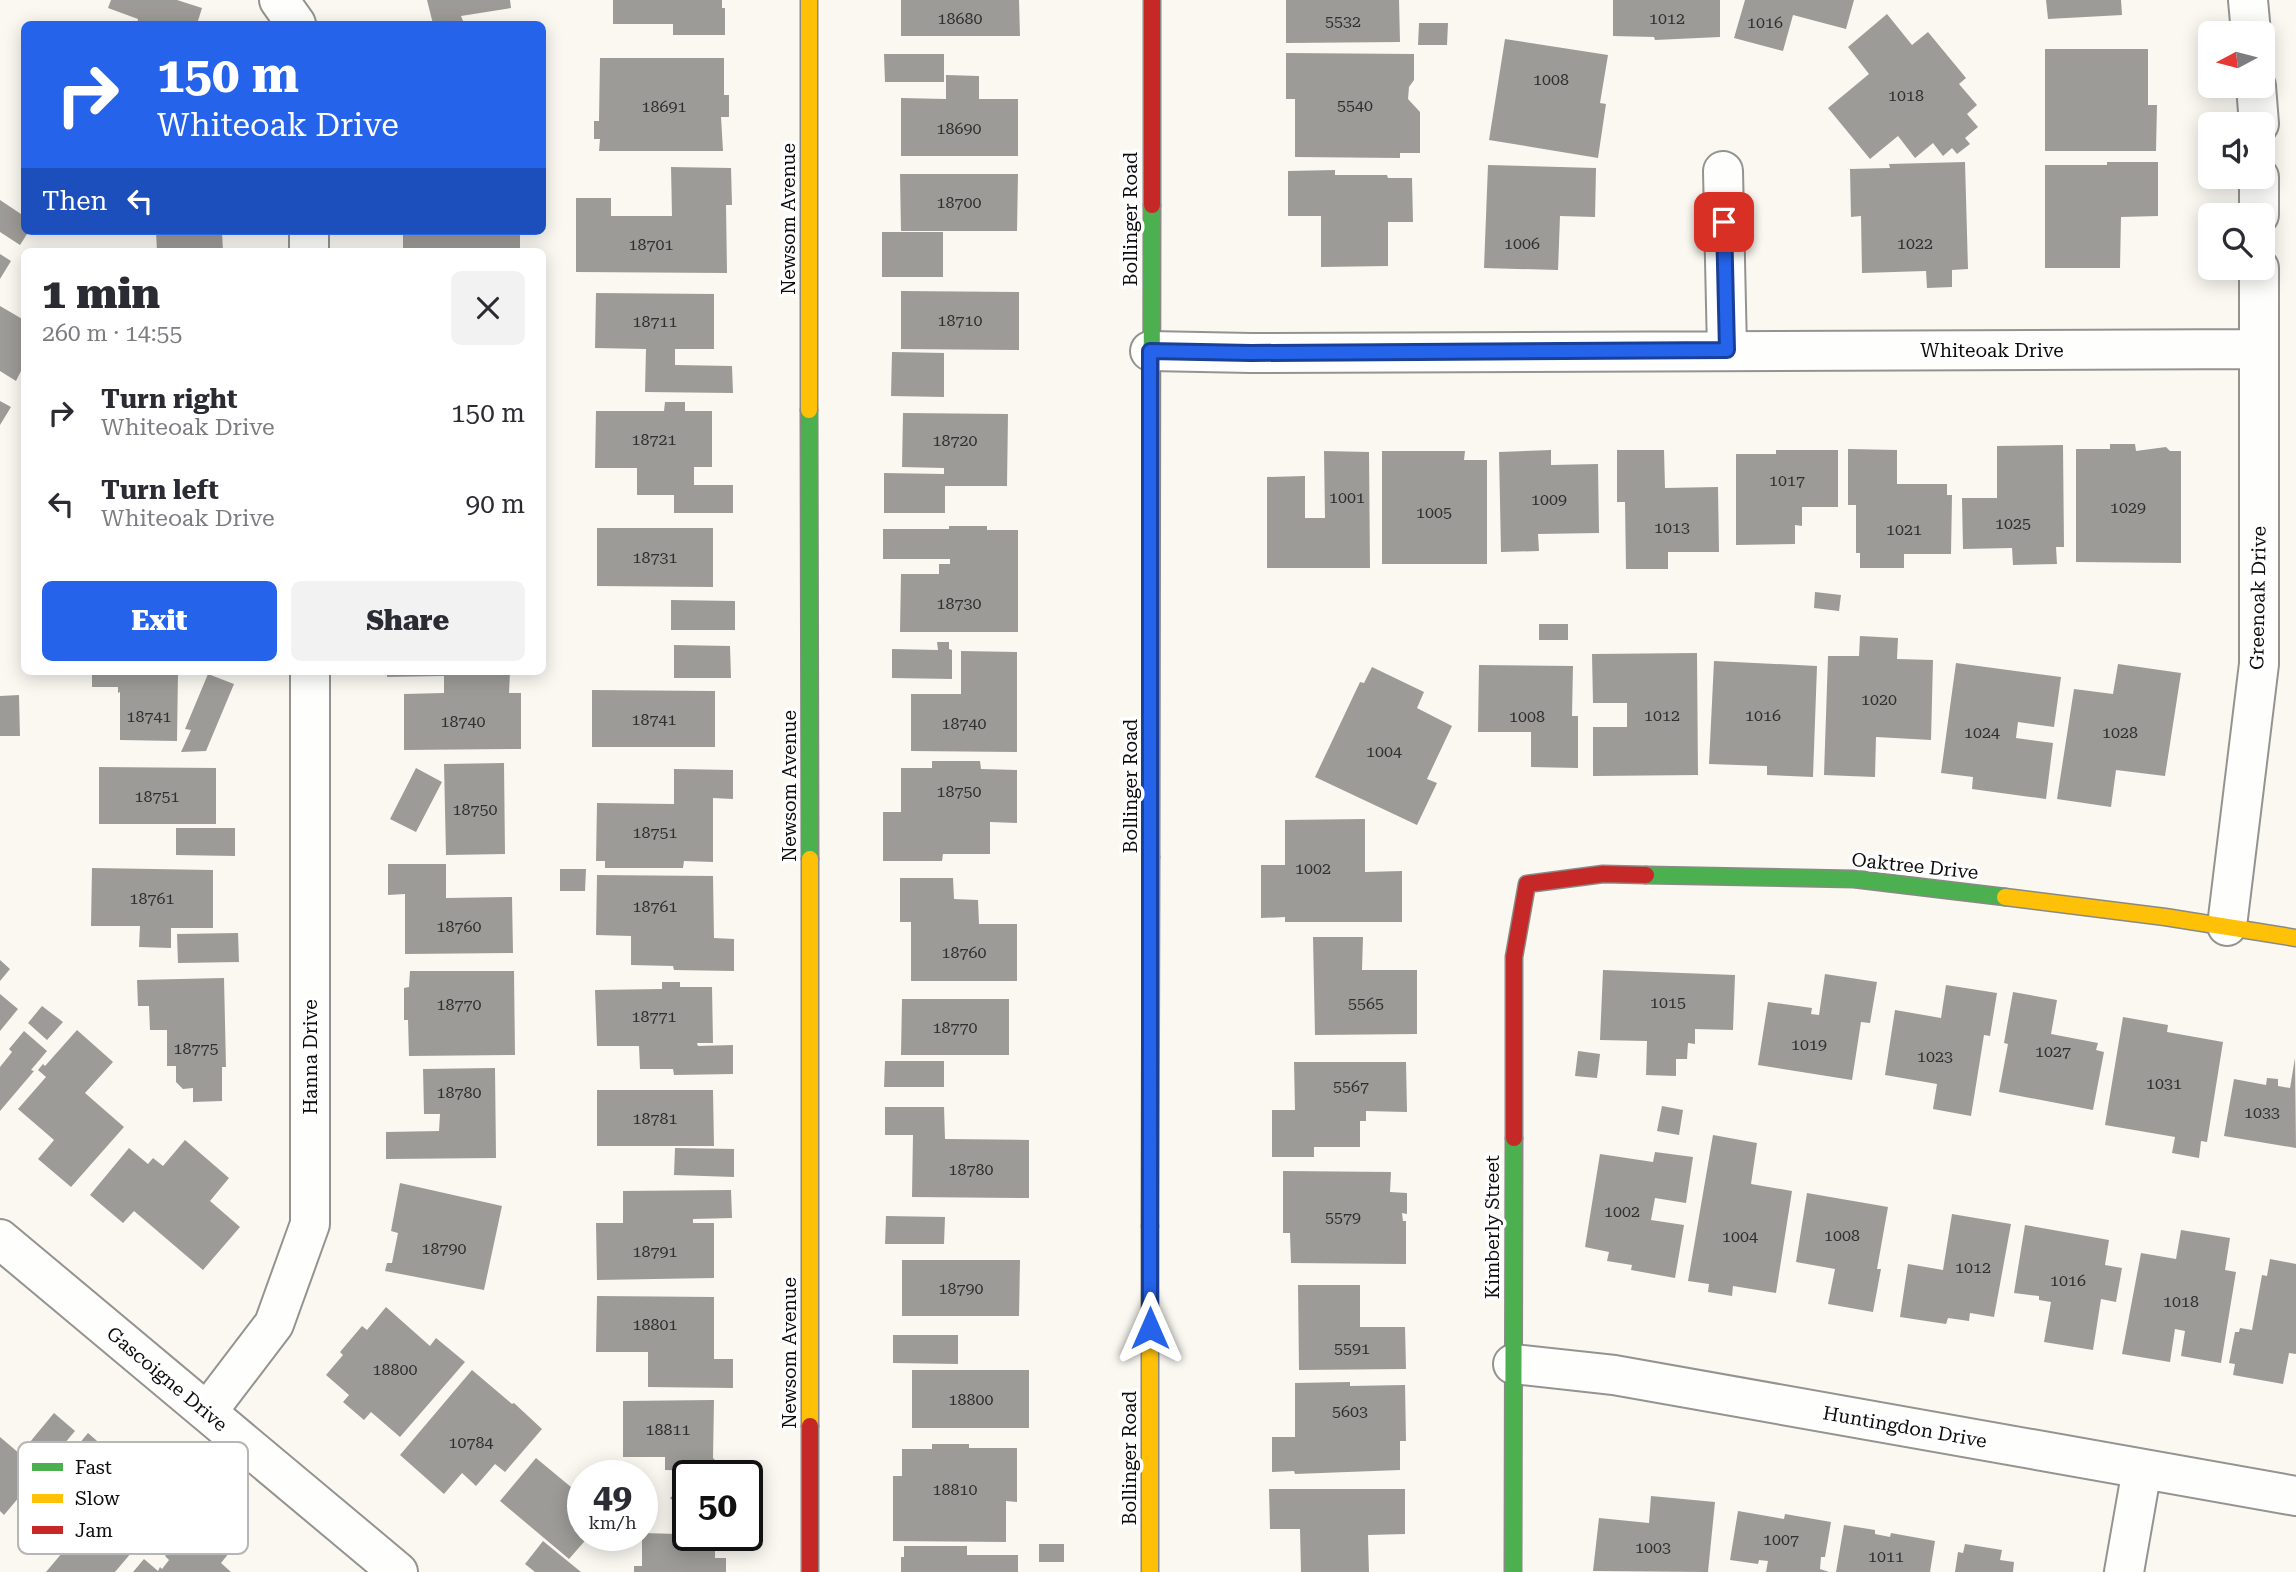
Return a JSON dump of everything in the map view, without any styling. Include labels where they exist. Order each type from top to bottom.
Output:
[{"type":"street","points":[[279,0],[294,21]]},
{"type":"street","name":"Newsom Avenue","points":[[809,0],[810,1572]]},
{"type":"street","name":"Bollinger Road","points":[[1150,1572],[1152,0]]},
{"type":"street","points":[[2248,0],[2250,21]]},
{"type":"street","points":[[1723,171],[1727,350]]},
{"type":"street","name":"Greenoak Drive","points":[[2227,926],[2259,664],[2259,280]]},
{"type":"street","name":"Whiteoak Drive","points":[[1150,351],[1264,353],[2258,349]]},
{"type":"street","name":"Hanna Drive","points":[[206,1412],[274,1324],[310,1224],[310,675]]},
{"type":"street","name":"Oaktree Drive","points":[[1527,884],[1602,874],[1854,879],[2227,926],[2296,938]]},
{"type":"street","name":"Kimberly Street","points":[[1513,1572],[1514,957],[1527,884]]},
{"type":"street","name":"Gascoigne Drive","points":[[0,1239],[242,1442]]},
{"type":"street","name":"Huntingdon Drive","points":[[1513,1364],[1614,1376],[2296,1496]]},
{"type":"street","name":"Gascoigne Drive","points":[[248,1447],[398,1572]]},
{"type":"street","points":[[2124,1572],[2142,1469]]},
{"type":"building","points":[[111,0],[177,0],[202,8],[198,21],[138,21],[108,8]]},
{"type":"building","points":[[427,0],[510,0],[511,8],[461,16],[463,21],[432,21]]},
{"type":"building","points":[[613,0],[722,0],[722,8],[725,8],[725,35],[673,35],[673,24],[613,24]]},
{"type":"building","points":[[901,0],[1019,0],[1020,36],[901,36]]},
{"type":"building","points":[[1286,0],[1399,0],[1400,42],[1286,43]]},
{"type":"building","points":[[1613,0],[1720,0],[1720,37],[1655,40],[1654,37],[1613,36]]},
{"type":"building","points":[[1745,0],[1854,0],[1846,29],[1793,15],[1783,51],[1734,38]]},
{"type":"building","points":[[2046,0],[2121,0],[2122,15],[2048,19]]},
{"type":"building","points":[[1887,14],[1912,45],[1928,32],[1966,78],[1959,84],[1977,105],[1967,114],[1978,127],[1965,138],[1970,144],[1957,154],[1952,148],[1943,156],[1933,143],[1915,158],[1898,136],[1870,159],[1828,108],[1869,74],[1848,47]]},
{"type":"building","points":[[1419,23],[1448,23],[1447,45],[1418,45]]},
{"type":"building","points":[[1505,39],[1608,55],[1600,103],[1606,104],[1598,158],[1489,140]]},
{"type":"building","points":[[2045,49],[2148,49],[2148,105],[2157,105],[2156,151],[2045,151]]},
{"type":"building","points":[[1286,53],[1414,54],[1414,80],[1409,87],[1408,99],[1420,112],[1420,153],[1400,153],[1400,158],[1295,157],[1295,99],[1286,99]]},
{"type":"building","points":[[884,54],[944,54],[944,82],[885,82]]},
{"type":"building","points":[[600,58],[724,58],[724,95],[729,95],[729,117],[721,117],[723,151],[599,151],[600,139],[594,139],[594,121],[599,121]]},
{"type":"building","points":[[946,75],[979,76],[979,99],[1018,99],[1018,156],[901,156],[901,98],[946,99]]},
{"type":"building","points":[[1965,162],[1968,269],[1952,270],[1952,287],[1927,288],[1926,271],[1862,273],[1861,216],[1851,217],[1850,169],[1890,168],[1889,164]]},
{"type":"building","points":[[2107,162],[2158,162],[2158,216],[2121,217],[2120,268],[2045,268],[2045,165],[2107,165]]},
{"type":"building","points":[[1488,165],[1596,168],[1595,217],[1560,216],[1558,270],[1484,268]]},
{"type":"building","points":[[671,167],[731,168],[732,205],[726,205],[727,273],[576,272],[576,198],[611,198],[611,216],[672,216]]},
{"type":"building","points":[[1335,170],[1335,175],[1412,178],[1413,222],[1388,222],[1388,266],[1321,267],[1321,216],[1288,216],[1288,171]]},
{"type":"building","points":[[900,174],[1018,174],[1017,231],[901,231]]},
{"type":"building","points":[[0,200],[21,214],[21,235],[26,235],[20,245],[0,232]]},
{"type":"building","points":[[882,232],[943,232],[943,277],[882,277]]},
{"type":"building","points":[[156,235],[222,235],[223,248],[157,248]]},
{"type":"building","points":[[403,235],[520,235],[520,248],[403,248]]},
{"type":"building","points":[[0,254],[11,261],[0,279]]},
{"type":"building","points":[[901,291],[1019,292],[1019,350],[901,349]]},
{"type":"building","points":[[596,293],[714,294],[714,349],[675,349],[675,365],[732,366],[733,393],[645,392],[646,349],[595,348]]},
{"type":"building","points":[[0,306],[21,318],[21,371],[16,381],[0,371]]},
{"type":"building","points":[[892,352],[944,353],[944,397],[891,396]]},
{"type":"building","points":[[0,401],[11,407],[0,425]]},
{"type":"building","points":[[665,402],[685,402],[685,411],[712,411],[712,467],[694,467],[694,485],[733,485],[733,513],[674,513],[674,495],[637,495],[637,468],[595,468],[596,411],[664,411]]},
{"type":"building","points":[[903,413],[1008,414],[1007,486],[945,486],[945,513],[884,513],[884,473],[944,474],[944,468],[902,467]]},
{"type":"building","points":[[2110,444],[2135,444],[2136,451],[2166,447],[2170,451],[2181,451],[2181,563],[2076,562],[2076,449],[2110,449]]},
{"type":"building","points":[[2063,445],[2064,547],[2056,547],[2057,564],[2013,565],[2012,548],[1963,549],[1962,498],[1997,498],[1997,446]]},
{"type":"building","points":[[1848,449],[1897,450],[1897,484],[1947,484],[1947,495],[1952,495],[1951,554],[1904,554],[1904,568],[1860,568],[1860,553],[1856,553],[1856,505],[1848,505]]},
{"type":"building","points":[[1551,450],[1551,465],[1598,464],[1599,533],[1538,534],[1539,551],[1501,552],[1499,452]]},
{"type":"building","points":[[1617,450],[1664,450],[1665,488],[1718,487],[1719,552],[1668,552],[1668,569],[1626,569],[1625,502],[1617,502]]},
{"type":"building","points":[[1776,450],[1838,450],[1838,507],[1802,507],[1802,526],[1795,525],[1795,544],[1736,545],[1736,454],[1776,454]]},
{"type":"building","points":[[1324,451],[1369,452],[1370,568],[1267,568],[1267,477],[1305,476],[1305,518],[1325,518]]},
{"type":"building","points":[[1382,451],[1465,451],[1464,460],[1487,460],[1487,564],[1382,564]]},
{"type":"building","points":[[949,526],[987,526],[987,530],[1018,530],[1018,632],[900,632],[901,574],[939,574],[939,564],[950,564],[950,559],[883,559],[883,529],[949,529]]},
{"type":"building","points":[[597,528],[713,528],[713,587],[597,586]]},
{"type":"building","points":[[1815,592],[1841,595],[1839,611],[1814,608]]},
{"type":"building","points":[[671,600],[735,601],[735,630],[671,630]]},
{"type":"building","points":[[1539,624],[1568,624],[1568,640],[1539,640]]},
{"type":"building","points":[[1860,636],[1898,638],[1897,659],[1933,660],[1931,740],[1876,737],[1875,777],[1824,775],[1828,656],[1859,656]]},
{"type":"building","points":[[937,642],[949,642],[949,649],[952,650],[952,679],[892,678],[892,649],[938,650]]},
{"type":"building","points":[[674,645],[730,646],[731,678],[674,678]]},
{"type":"building","points":[[961,651],[1017,652],[1017,752],[911,751],[911,694],[961,694]]},
{"type":"building","points":[[1697,653],[1698,775],[1593,776],[1593,727],[1627,727],[1627,703],[1593,703],[1592,654]]},
{"type":"building","points":[[1714,661],[1817,666],[1813,777],[1767,775],[1767,766],[1709,764]]},
{"type":"building","points":[[1956,663],[2061,677],[2054,727],[2018,722],[2016,738],[2053,743],[2046,799],[1972,789],[1973,777],[1941,773]]},
{"type":"building","points":[[2118,664],[2181,673],[2165,776],[2116,770],[2111,807],[2057,799],[2074,689],[2113,694]]},
{"type":"building","points":[[1479,665],[1573,666],[1572,716],[1578,716],[1578,768],[1531,767],[1531,732],[1478,732]]},
{"type":"building","points":[[1372,667],[1424,692],[1417,708],[1452,726],[1427,779],[1437,783],[1417,825],[1315,777],[1360,682],[1364,683]]},
{"type":"building","points":[[92,675],[178,675],[177,741],[120,740],[118,687],[92,687]]},
{"type":"building","points":[[208,675],[234,684],[206,751],[181,752],[191,730],[185,729]]},
{"type":"building","points":[[387,675],[510,675],[509,693],[521,693],[521,749],[404,750],[404,694],[444,693],[444,676]]},
{"type":"building","points":[[592,690],[715,691],[715,747],[592,747]]},
{"type":"building","points":[[19,695],[20,736],[0,736],[0,696]]},
{"type":"building","points":[[932,761],[980,761],[981,769],[1017,770],[1017,823],[990,822],[990,854],[943,854],[942,861],[883,861],[883,812],[901,812],[901,768],[932,768]]},
{"type":"building","points":[[504,763],[505,854],[446,855],[444,764]]},
{"type":"building","points":[[99,767],[216,768],[216,824],[99,824]]},
{"type":"building","points":[[416,768],[442,782],[416,832],[390,819]]},
{"type":"building","points":[[674,769],[733,770],[733,799],[713,798],[713,862],[684,861],[683,868],[605,868],[605,861],[596,861],[597,803],[674,804]]},
{"type":"building","points":[[1365,819],[1365,872],[1402,871],[1402,922],[1285,922],[1285,917],[1261,918],[1261,865],[1285,865],[1285,820]]},
{"type":"building","points":[[176,828],[235,828],[235,856],[176,855]]},
{"type":"building","points":[[388,864],[446,864],[446,898],[512,897],[513,953],[405,954],[405,894],[388,895]]},
{"type":"building","points":[[92,868],[213,870],[213,928],[171,928],[171,948],[139,947],[140,926],[91,926]]},
{"type":"building","points":[[560,869],[586,869],[585,891],[560,891]]},
{"type":"building","points":[[597,875],[713,876],[714,938],[734,939],[734,971],[674,970],[673,966],[631,965],[631,936],[596,935]]},
{"type":"building","points":[[900,878],[953,878],[954,899],[978,900],[979,924],[1017,924],[1017,981],[911,981],[911,922],[900,922]]},
{"type":"building","points":[[238,933],[239,962],[178,963],[177,934]]},
{"type":"building","points":[[1313,937],[1363,937],[1362,970],[1417,970],[1417,1034],[1315,1035]]},
{"type":"building","points":[[0,960],[10,969],[0,981]]},
{"type":"building","points":[[1603,970],[1735,975],[1733,1030],[1695,1029],[1695,1044],[1688,1043],[1687,1059],[1676,1059],[1676,1076],[1646,1075],[1647,1041],[1600,1040]]},
{"type":"building","points":[[410,971],[514,971],[515,1055],[409,1056],[408,1020],[404,1020],[404,988],[409,987]]},
{"type":"building","points":[[1825,974],[1877,982],[1870,1023],[1861,1022],[1852,1080],[1758,1065],[1768,1002],[1812,1008],[1811,1014],[1819,1015]]},
{"type":"building","points":[[224,978],[226,1067],[222,1067],[222,1101],[193,1102],[193,1088],[183,1089],[176,1082],[176,1066],[167,1066],[167,1030],[150,1030],[149,1006],[138,1006],[137,980]]},
{"type":"building","points":[[662,982],[680,982],[680,987],[712,987],[713,1043],[697,1043],[698,1046],[733,1045],[733,1074],[674,1075],[673,1069],[640,1069],[639,1046],[597,1046],[595,990],[662,989]]},
{"type":"building","points":[[1946,985],[1997,993],[1990,1036],[1984,1035],[1971,1116],[1933,1109],[1937,1084],[1885,1075],[1895,1010],[1941,1018]]},
{"type":"building","points":[[2013,992],[2057,1000],[2051,1034],[2098,1043],[2096,1050],[2104,1052],[2093,1110],[1999,1092],[2008,1044],[2004,1043]]},
{"type":"building","points":[[0,994],[18,1009],[0,1031]]},
{"type":"building","points":[[902,999],[1009,999],[1009,1055],[901,1055]]},
{"type":"building","points":[[42,1006],[63,1022],[47,1040],[28,1023]]},
{"type":"building","points":[[2123,1017],[2168,1025],[2167,1032],[2223,1042],[2207,1142],[2201,1141],[2199,1158],[2172,1153],[2175,1137],[2105,1125]]},
{"type":"building","points":[[77,1030],[113,1062],[85,1093],[124,1127],[71,1187],[38,1159],[54,1140],[18,1109],[46,1077],[38,1070],[43,1064],[45,1066]]},
{"type":"building","points":[[24,1031],[47,1051],[0,1111],[0,1067],[12,1052],[9,1049]]},
{"type":"building","points":[[1578,1051],[1600,1054],[1597,1078],[1575,1076]]},
{"type":"building","points":[[2295,1058],[2296,1148],[2224,1136],[2234,1079],[2266,1085],[2267,1078],[2278,1079],[2278,1086],[2290,1088]]},
{"type":"building","points":[[885,1061],[944,1061],[944,1087],[884,1087]]},
{"type":"building","points":[[1294,1062],[1406,1062],[1407,1112],[1366,1111],[1366,1121],[1360,1121],[1360,1147],[1314,1147],[1314,1157],[1272,1157],[1272,1110],[1295,1110]]},
{"type":"building","points":[[495,1068],[496,1158],[386,1159],[386,1132],[439,1131],[440,1114],[424,1114],[423,1069]]},
{"type":"building","points":[[597,1090],[713,1090],[714,1146],[597,1146]]},
{"type":"building","points":[[1662,1106],[1683,1110],[1679,1135],[1657,1131]]},
{"type":"building","points":[[885,1107],[944,1107],[945,1139],[1029,1140],[1029,1198],[912,1197],[913,1135],[885,1135]]},
{"type":"building","points":[[1713,1135],[1757,1143],[1751,1184],[1792,1191],[1776,1293],[1733,1286],[1732,1296],[1708,1292],[1709,1284],[1688,1281]]},
{"type":"building","points":[[185,1140],[229,1178],[210,1201],[240,1227],[203,1270],[134,1211],[123,1223],[90,1195],[129,1148],[148,1164],[153,1158],[163,1166]]},
{"type":"building","points":[[675,1148],[734,1149],[734,1177],[674,1175]]},
{"type":"building","points":[[1655,1152],[1693,1157],[1686,1203],[1655,1198],[1651,1220],[1684,1225],[1675,1278],[1631,1270],[1632,1265],[1607,1261],[1609,1252],[1585,1247],[1600,1154],[1653,1162]]},
{"type":"building","points":[[1283,1171],[1391,1172],[1390,1192],[1407,1193],[1407,1214],[1402,1213],[1403,1221],[1406,1221],[1406,1264],[1291,1263],[1290,1233],[1283,1233]]},
{"type":"building","points":[[400,1183],[502,1206],[484,1290],[385,1271],[387,1263],[392,1263],[398,1233],[391,1231]]},
{"type":"building","points":[[731,1190],[732,1218],[693,1219],[693,1223],[714,1223],[714,1278],[597,1280],[596,1223],[623,1223],[623,1191]]},
{"type":"building","points":[[1807,1193],[1888,1207],[1877,1269],[1881,1269],[1873,1312],[1828,1304],[1835,1269],[1796,1262]]},
{"type":"building","points":[[1952,1214],[2011,1224],[1994,1317],[1970,1313],[1969,1321],[1948,1318],[1946,1324],[1900,1317],[1908,1264],[1943,1270]]},
{"type":"building","points":[[886,1216],[945,1217],[944,1244],[885,1244]]},
{"type":"building","points":[[2025,1225],[2109,1240],[2105,1265],[2122,1268],[2116,1302],[2101,1299],[2093,1350],[2044,1342],[2051,1302],[2039,1300],[2039,1296],[2014,1293]]},
{"type":"building","points":[[2181,1230],[2230,1238],[2225,1270],[2236,1272],[2221,1363],[2181,1356],[2185,1331],[2175,1329],[2170,1362],[2122,1354],[2141,1253],[2176,1259]]},
{"type":"building","points":[[2270,1259],[2296,1264],[2296,1354],[2289,1353],[2283,1384],[2233,1375],[2235,1364],[2229,1363],[2235,1332],[2239,1332],[2240,1328],[2252,1330],[2262,1275],[2267,1276]]},
{"type":"building","points":[[902,1260],[1020,1260],[1019,1316],[902,1316]]},
{"type":"building","points":[[1298,1285],[1360,1285],[1360,1327],[1405,1327],[1406,1369],[1299,1370]]},
{"type":"building","points":[[597,1296],[714,1297],[714,1359],[733,1359],[733,1388],[648,1387],[648,1352],[596,1352]]},
{"type":"building","points":[[386,1307],[430,1346],[436,1338],[465,1362],[400,1437],[371,1412],[364,1420],[343,1402],[349,1395],[326,1375],[343,1355],[340,1352],[362,1326],[367,1330]]},
{"type":"building","points":[[893,1335],[958,1335],[958,1364],[893,1363]]},
{"type":"building","points":[[472,1370],[542,1429],[505,1472],[495,1464],[476,1486],[462,1473],[444,1494],[400,1455]]},
{"type":"building","points":[[912,1370],[1029,1370],[1029,1428],[912,1428]]},
{"type":"building","points":[[1350,1382],[1350,1386],[1405,1385],[1406,1441],[1400,1441],[1400,1470],[1295,1474],[1294,1471],[1272,1472],[1272,1437],[1295,1437],[1295,1383]]},
{"type":"building","points":[[714,1400],[715,1460],[672,1460],[672,1470],[665,1470],[665,1457],[623,1457],[623,1401]]},
{"type":"building","points":[[54,1413],[75,1431],[66,1442],[30,1442]]},
{"type":"building","points":[[88,1433],[98,1442],[81,1442]]},
{"type":"building","points":[[0,1437],[18,1452],[18,1498],[4,1515],[0,1511]]},
{"type":"building","points":[[932,1444],[969,1444],[969,1448],[1017,1448],[1017,1502],[1006,1501],[1006,1542],[893,1541],[893,1476],[902,1476],[902,1449],[932,1449]]},
{"type":"building","points":[[536,1458],[567,1484],[567,1551],[576,1551],[569,1559],[500,1501]]},
{"type":"building","points":[[1269,1489],[1405,1489],[1405,1534],[1368,1535],[1369,1572],[1301,1572],[1300,1529],[1270,1529]]},
{"type":"building","points":[[1651,1496],[1715,1502],[1708,1572],[1593,1571],[1599,1518],[1649,1523]]},
{"type":"building","points":[[1738,1511],[1784,1519],[1785,1514],[1831,1522],[1825,1557],[1821,1557],[1820,1569],[1829,1572],[1766,1572],[1768,1561],[1759,1560],[1758,1564],[1730,1560]]},
{"type":"building","points":[[1844,1525],[1875,1530],[1875,1534],[1890,1537],[1891,1533],[1935,1541],[1930,1572],[1836,1572]]},
{"type":"building","points":[[658,1533],[672,1534],[672,1551],[715,1551],[715,1558],[726,1558],[726,1572],[634,1572],[634,1566],[642,1566],[642,1551],[658,1551]]},
{"type":"building","points":[[543,1541],[581,1572],[535,1572],[525,1564]]},
{"type":"building","points":[[1039,1544],[1064,1544],[1064,1562],[1039,1562]]},
{"type":"building","points":[[1965,1544],[2002,1550],[2000,1560],[2014,1562],[2013,1572],[1955,1572],[1958,1552],[1963,1553]]},
{"type":"building","points":[[904,1546],[967,1546],[967,1555],[1018,1555],[1018,1572],[901,1572]]},
{"type":"building","points":[[61,1554],[130,1554],[115,1572],[46,1572]]},
{"type":"building","points":[[228,1554],[221,1563],[231,1572],[133,1572],[144,1559],[158,1571],[160,1567],[162,1569],[169,1560],[165,1556]]},
{"type":"traffic: fast","points":[[1151,857],[1152,205]]},
{"type":"traffic: fast","points":[[809,410],[810,859]]},
{"type":"traffic: fast","points":[[1646,875],[1854,879],[2005,897]]},
{"type":"traffic: fast","points":[[1513,1572],[1514,1138]]},
{"type":"traffic: slow","points":[[809,0],[809,410]]},
{"type":"traffic: slow","points":[[810,859],[810,1426]]},
{"type":"traffic: slow","points":[[2005,897],[2165,917],[2296,938]]},
{"type":"traffic: slow","points":[[1150,1226],[1150,1572]]},
{"type":"traffic: jam","points":[[1152,0],[1152,205]]},
{"type":"traffic: jam","points":[[1150,1226],[1151,857]]},
{"type":"traffic: jam","points":[[1514,1138],[1514,957],[1527,884],[1603,874],[1646,875]]},
{"type":"traffic: jam","points":[[810,1426],[810,1572]]},
{"type":"route","points":[[1150,1328],[1150,351],[1251,353],[1727,350],[1724,222]]}]
